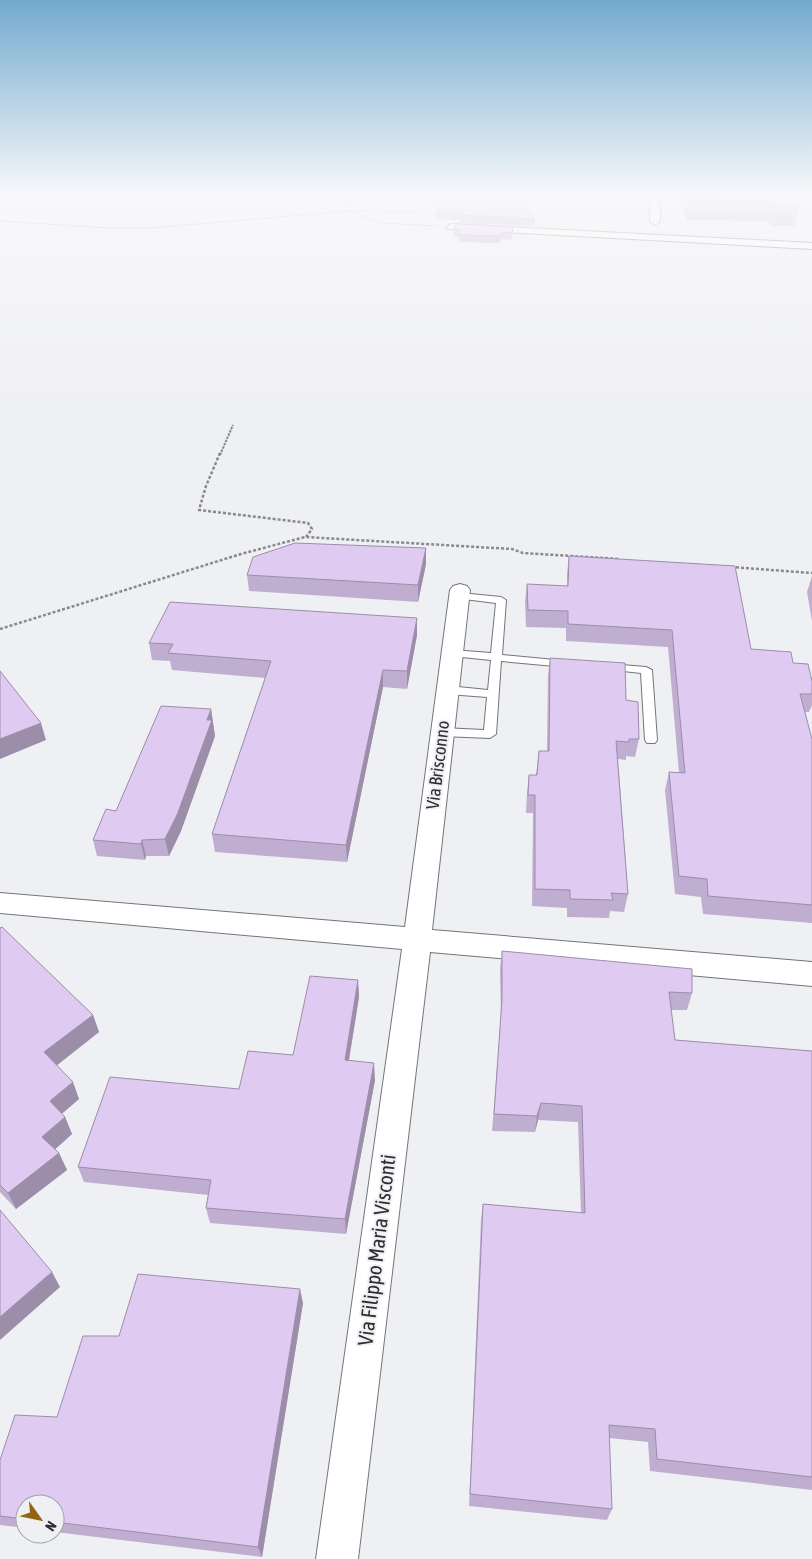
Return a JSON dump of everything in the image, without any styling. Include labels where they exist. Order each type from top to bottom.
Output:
[{"type":"street","name":"Via Brisconno","points":[[417,941],[460,593]]},
{"type":"street","points":[[0,903],[417,941],[812,974]]},
{"type":"street","name":"Via Filippo Maria Visconti","points":[[337,1559],[417,941]]},
{"type":"lane","points":[[442,732],[490,734],[500,600],[460,593]]},
{"type":"lane","points":[[452,653],[579,665]]},
{"type":"lane","points":[[598,666],[646,670],[651,740]]},
{"type":"lane","points":[[448,690],[494,694]]},
{"type":"path","points":[[233,425],[206,486],[199,510],[287,519],[308,524],[312,530],[305,537]]},
{"type":"path","points":[[0,629],[240,554],[305,537],[512,549],[523,553],[623,560]]},
{"type":"path","points":[[730,567],[812,573]]},
{"type":"building","points":[[295,543],[426,548],[418,585],[247,575],[253,557]]},
{"type":"building","points":[[569,556],[735,566],[751,649],[791,652],[793,663],[808,664],[812,681],[812,694],[800,694],[812,739],[812,905],[708,896],[707,879],[679,876],[669,772],[685,773],[672,630],[568,624],[568,611],[528,610],[527,584],[568,586]]},
{"type":"building","points":[[170,602],[417,618],[407,671],[383,670],[346,845],[212,834],[271,661],[168,653],[173,644],[149,643]]},
{"type":"building","points":[[550,658],[625,663],[626,700],[638,702],[639,739],[629,739],[629,742],[616,741],[628,894],[611,893],[613,900],[570,899],[570,890],[535,889],[535,795],[528,795],[529,775],[537,775],[539,751],[549,751]]},
{"type":"building","points":[[0,671],[41,723],[0,739]]},
{"type":"building","points":[[161,706],[211,709],[207,720],[212,720],[177,815],[165,839],[142,840],[141,844],[93,840],[106,809],[116,811]]},
{"type":"building","points":[[2,927],[93,1015],[44,1052],[73,1082],[50,1101],[65,1117],[42,1137],[59,1153],[8,1193],[0,1185],[0,928]]},
{"type":"building","points":[[502,951],[692,969],[692,993],[669,992],[675,1040],[812,1051],[812,1477],[657,1459],[655,1429],[609,1425],[612,1509],[470,1494],[483,1204],[585,1213],[582,1106],[541,1103],[537,1116],[494,1114],[502,999]]},
{"type":"building","points":[[310,976],[358,980],[345,1060],[374,1063],[345,1219],[206,1208],[211,1180],[78,1167],[110,1077],[239,1089],[248,1051],[293,1055]]},
{"type":"building","points":[[0,1210],[52,1272],[0,1317]]},
{"type":"building","points":[[138,1274],[300,1289],[258,1547],[65,1523],[65,1494],[15,1494],[15,1518],[0,1516],[0,1460],[15,1415],[57,1417],[83,1336],[119,1336]]}]
